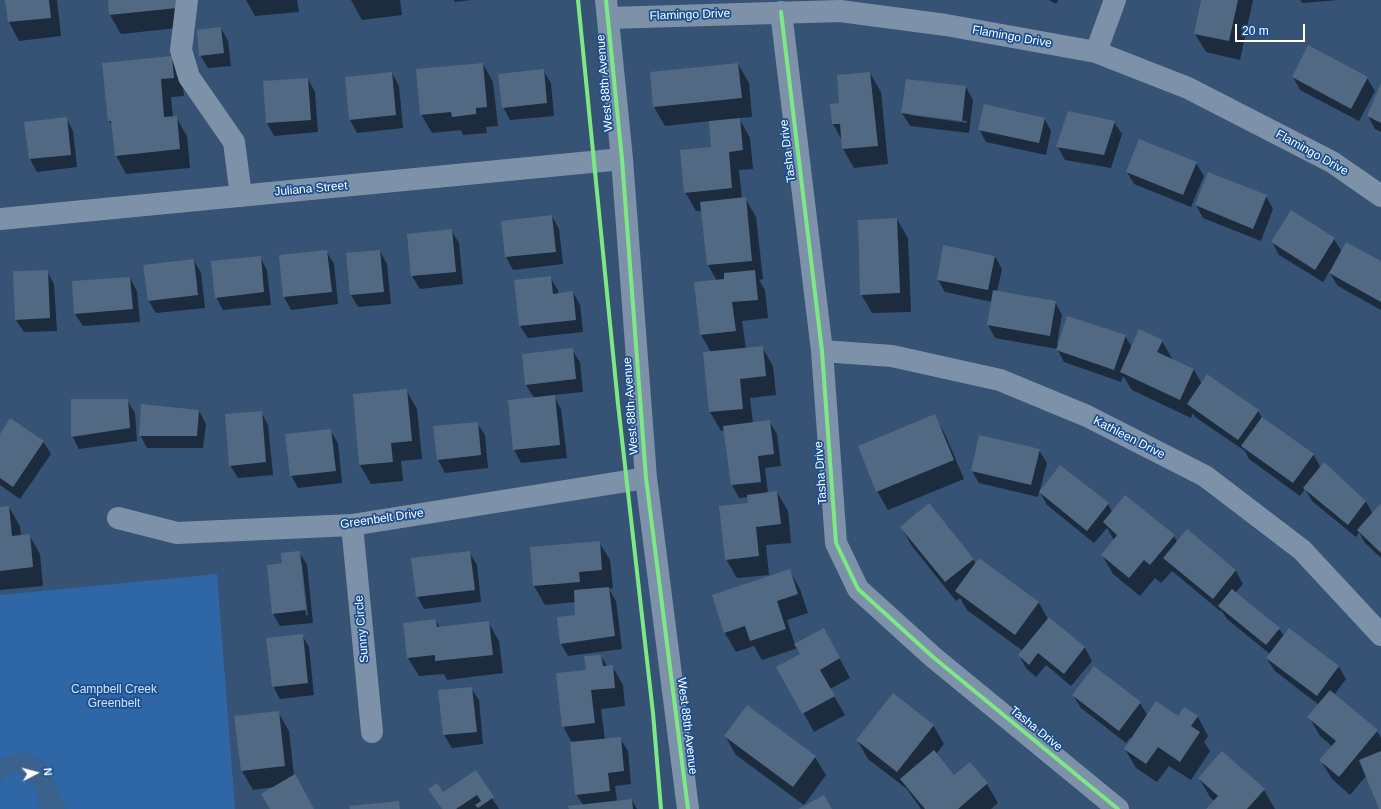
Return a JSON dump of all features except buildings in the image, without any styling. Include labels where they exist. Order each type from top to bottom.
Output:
[{"type":"street","points":[[188,0],[181,50],[189,77],[234,142],[241,196]]},
{"type":"street","points":[[1096,52],[1115,0]]},
{"type":"street","name":"Flamingo Drive","points":[[608,9],[781,12],[840,11],[946,25],[1096,52],[1188,88],[1332,162],[1381,196]]},
{"type":"street","name":"West 88th Avenue","points":[[608,9],[622,159],[646,478],[688,809]]},
{"type":"street","name":"Tasha Drive","points":[[781,12],[822,351],[836,543],[858,589],[933,657],[1118,809]]},
{"type":"street","name":"Juliana Street","points":[[0,219],[622,159]]},
{"type":"street","name":"Kathleen Drive","points":[[822,351],[892,356],[1000,380],[1087,416],[1205,476],[1302,550],[1381,635]]},
{"type":"street","name":"Greenbelt Drive","points":[[118,518],[177,533],[352,525],[646,478]]},
{"type":"street","name":"Sunny Circle","points":[[352,525],[372,732]]},
{"type":"green space","name":"Campbell Creek Greenbelt","points":[[217,574],[235,809],[0,809],[0,595]]},
{"type":"shaded area","points":[[25,752],[45,763],[66,809],[39,809],[36,789],[19,773],[7,776],[0,784],[0,760],[10,755]]},
{"type":"cycle path","points":[[578,0],[618,404],[653,713],[661,809]]},
{"type":"cycle path","points":[[606,0],[622,159],[646,478],[688,809]]},
{"type":"cycle path","points":[[781,12],[822,351],[836,543],[858,589],[933,657],[1118,809]]}]
